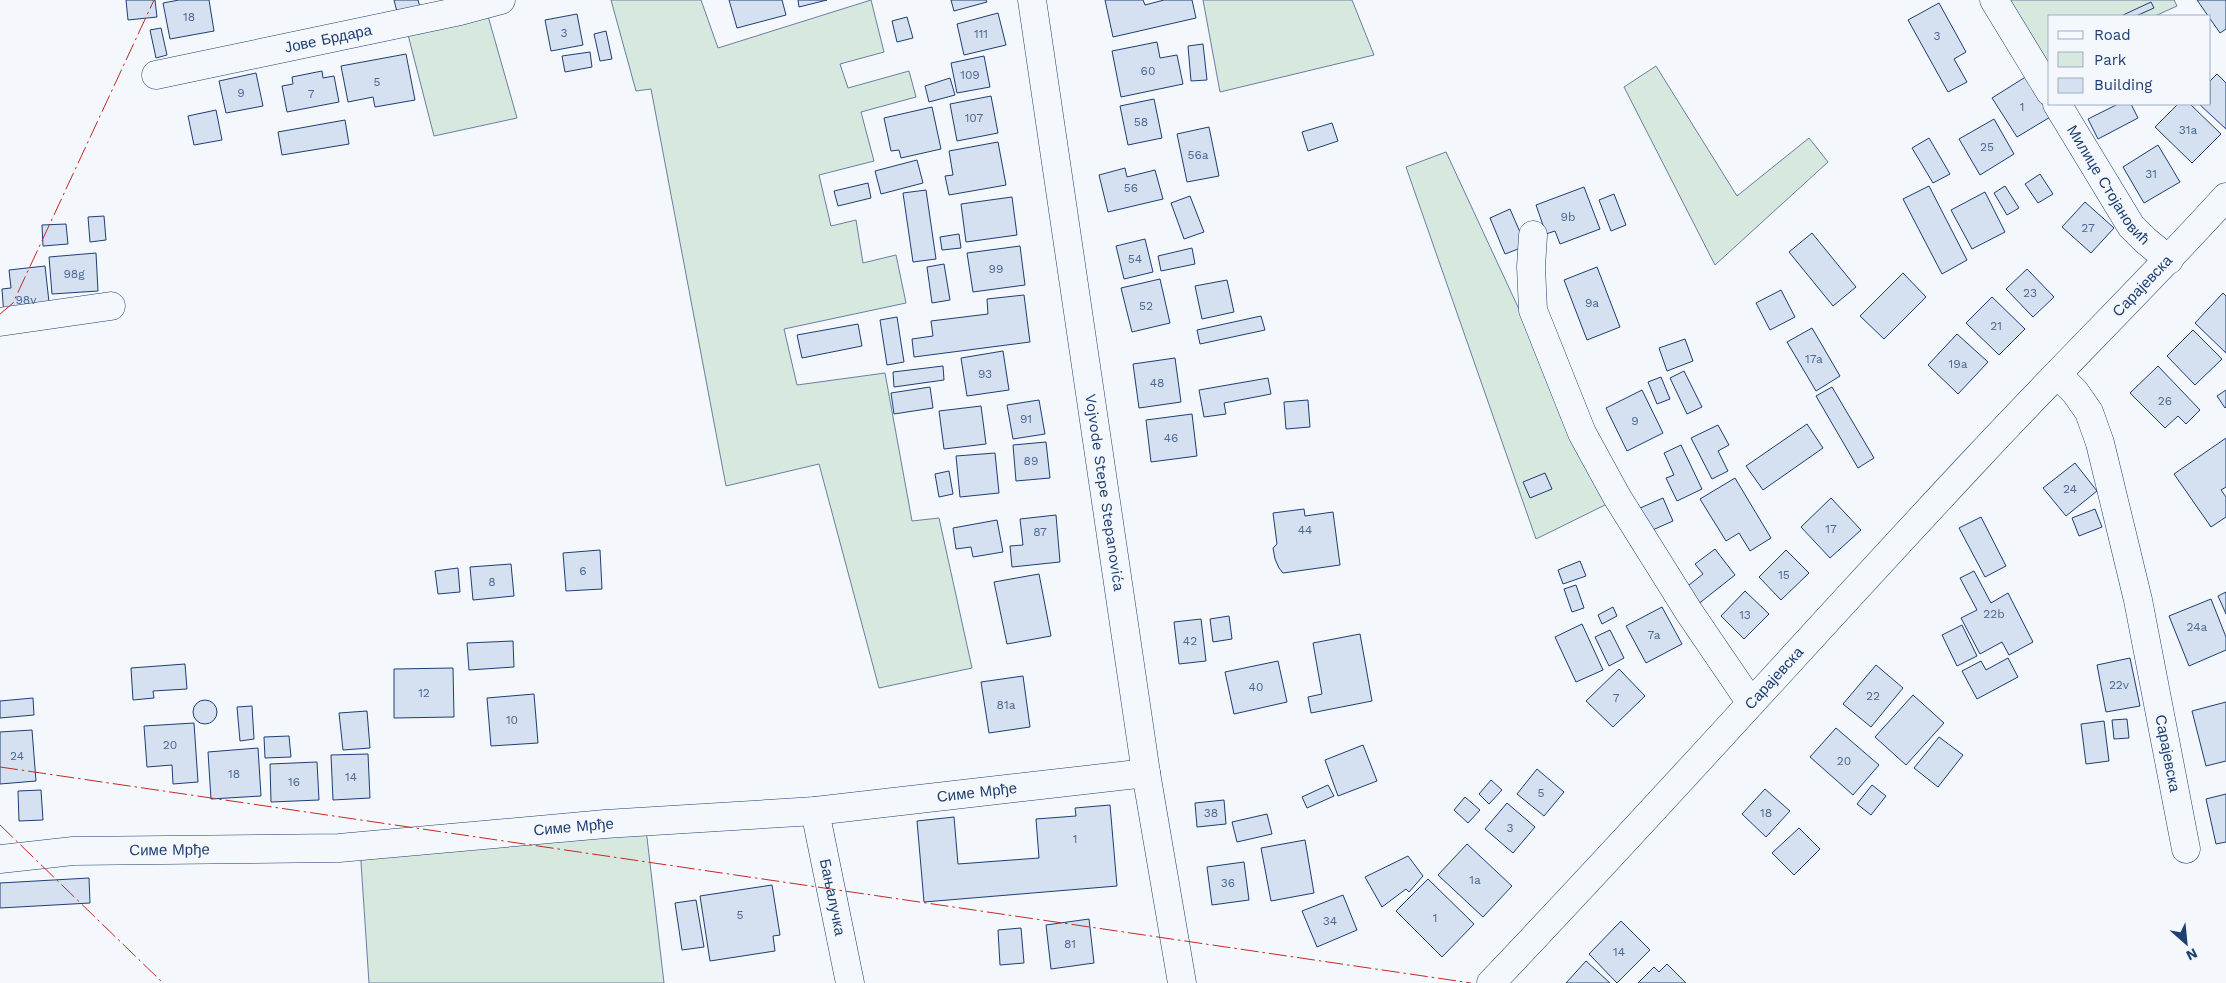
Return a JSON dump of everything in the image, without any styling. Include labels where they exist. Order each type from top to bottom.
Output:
[{"type":"street","name":"Јове Брдара","points":[[156,75],[460,11],[501,0]]},
{"type":"street","name":"Vojvode Stepe Stepanovića","points":[[1032,0],[1146,772],[1182,983]]},
{"type":"street","points":[[1994,0],[2048,89]]},
{"type":"street","name":"Милице Стојановић","points":[[2058,105],[2131,226],[2169,260]]},
{"type":"street","name":"Сарајевска","points":[[1492,983],[1590,880],[1982,453],[2169,260],[2226,197]]},
{"type":"street","points":[[1533,235],[1531,266],[1533,310],[1582,433],[1618,497],[1684,603],[1752,703]]},
{"type":"street","points":[[0,322],[111,306]]},
{"type":"street","name":"Сарајевска","points":[[2058,375],[2075,392],[2089,412],[2100,443],[2138,600],[2186,849]]},
{"type":"street","name":"Симе Мрђе","points":[[0,859],[73,852],[339,848],[605,824],[815,811],[1146,772]]},
{"type":"street","name":"Бањалучка","points":[[815,811],[850,983]]},
{"type":"green space","points":[[611,0],[701,0],[718,48],[871,0],[884,52],[840,64],[848,88],[909,71],[916,97],[861,112],[874,161],[819,175],[831,226],[856,220],[863,263],[896,255],[906,303],[784,329],[797,385],[885,373],[912,521],[939,518],[972,668],[879,688],[819,464],[726,486],[651,89],[636,91]]},
{"type":"green space","points":[[1203,0],[1352,0],[1374,55],[1220,92]]},
{"type":"green space","points":[[2006,0],[2174,0],[2177,6],[2157,15],[2048,15],[2048,74]]},
{"type":"green space","points":[[486,9],[517,118],[434,136],[406,27]]},
{"type":"green space","points":[[1656,66],[1737,196],[1809,138],[1828,162],[1715,265],[1624,87]]},
{"type":"green space","points":[[1446,152],[1609,503],[1536,539],[1406,167]]},
{"type":"green space","points":[[646,829],[664,983],[369,983],[360,847]]},
{"type":"building","points":[[126,0],[155,0],[157,17],[128,20]]},
{"type":"building","points":[[179,0],[209,0],[214,31],[170,39],[163,3]]},
{"type":"building","points":[[394,0],[418,0],[420,7],[397,12]]},
{"type":"building","points":[[729,0],[782,0],[786,15],[737,28]]},
{"type":"building","points":[[798,0],[827,0],[799,7]]},
{"type":"building","points":[[951,0],[986,0],[987,2],[954,11]]},
{"type":"building","points":[[1105,0],[1143,0],[1145,5],[1164,0],[1192,0],[1196,18],[1113,37]]},
{"type":"building","points":[[2197,0],[2226,0],[2226,29],[2220,33],[2211,20],[2211,15],[2207,15]]},
{"type":"building","points":[[2151,2],[2154,8],[2138,15],[2123,15]]},
{"type":"building","points":[[1939,3],[1966,52],[1954,59],[1967,82],[1948,92],[1908,20]]},
{"type":"building","points":[[998,13],[1006,45],[964,55],[957,24]]},
{"type":"building","points":[[577,14],[583,45],[551,51],[545,20]]},
{"type":"building","points":[[907,17],[913,38],[897,42],[892,21]]},
{"type":"building","points":[[161,28],[167,55],[156,58],[150,30]]},
{"type":"building","points":[[606,31],[612,59],[600,61],[594,34]]},
{"type":"building","points":[[1157,42],[1160,58],[1177,55],[1183,84],[1121,97],[1112,51]]},
{"type":"building","points":[[1203,44],[1207,80],[1191,81],[1188,46]]},
{"type":"building","points":[[590,52],[592,67],[565,72],[562,56]]},
{"type":"building","points":[[406,54],[415,100],[375,107],[373,97],[348,102],[341,66]]},
{"type":"building","points":[[984,56],[990,87],[957,93],[951,63]]},
{"type":"building","points":[[322,71],[323,78],[334,76],[339,102],[287,112],[282,86],[293,84],[292,77]]},
{"type":"building","points":[[256,73],[263,106],[226,113],[219,81]]},
{"type":"building","points":[[2217,74],[2226,83],[2226,129],[2200,105],[2211,105],[2211,80]]},
{"type":"building","points":[[2027,76],[2052,116],[2017,137],[1992,98]]},
{"type":"building","points":[[950,78],[955,95],[929,102],[925,86]]},
{"type":"building","points":[[991,96],[998,133],[957,141],[950,104]]},
{"type":"building","points":[[1154,99],[1162,138],[1128,145],[1120,106]]},
{"type":"building","points":[[2116,105],[2132,105],[2138,118],[2098,139],[2088,119]]},
{"type":"building","points":[[2177,105],[2191,105],[2221,134],[2192,163],[2155,127]]},
{"type":"building","points":[[932,107],[941,149],[901,158],[899,150],[891,151],[884,118]]},
{"type":"building","points":[[216,110],[222,140],[194,145],[188,116]]},
{"type":"building","points":[[1994,119],[2014,154],[1980,175],[1959,139]]},
{"type":"building","points":[[345,120],[349,144],[282,155],[278,132]]},
{"type":"building","points":[[1332,123],[1338,141],[1308,151],[1302,132]]},
{"type":"building","points":[[1209,127],[1219,176],[1187,182],[1177,134]]},
{"type":"building","points":[[1929,138],[1950,174],[1933,183],[1912,148]]},
{"type":"building","points":[[998,142],[1006,185],[949,195],[945,176],[953,175],[949,151]]},
{"type":"building","points":[[2158,145],[2180,182],[2144,203],[2123,167]]},
{"type":"building","points":[[917,160],[923,183],[881,194],[875,171]]},
{"type":"building","points":[[1125,168],[1127,177],[1155,170],[1163,199],[1108,212],[1099,175]]},
{"type":"building","points":[[2040,174],[2053,194],[2038,203],[2025,184]]},
{"type":"building","points":[[868,183],[871,198],[838,206],[834,191]]},
{"type":"building","points":[[1929,186],[1967,260],[1942,274],[1903,199]]},
{"type":"building","points":[[2005,186],[2019,208],[2007,215],[1994,193]]},
{"type":"building","points":[[1584,187],[1600,229],[1560,244],[1555,231],[1546,234],[1536,205]]},
{"type":"building","points":[[926,190],[936,259],[913,262],[903,193]]},
{"type":"building","points":[[1985,192],[2005,232],[1972,249],[1951,210]]},
{"type":"building","points":[[1614,194],[1626,225],[1611,231],[1599,200]]},
{"type":"building","points":[[1190,196],[1204,232],[1184,239],[1171,203]]},
{"type":"building","points":[[1012,197],[1017,235],[966,242],[961,204]]},
{"type":"building","points":[[2085,202],[2114,228],[2091,253],[2062,227]]},
{"type":"building","points":[[1510,209],[1526,246],[1505,254],[1490,218]]},
{"type":"building","points":[[104,216],[106,240],[90,242],[88,217]]},
{"type":"building","points":[[66,224],[68,244],[43,246],[42,225]]},
{"type":"building","points":[[1812,233],[1856,287],[1833,306],[1789,252]]},
{"type":"building","points":[[959,234],[961,248],[942,250],[940,237]]},
{"type":"building","points":[[1145,239],[1153,272],[1124,279],[1116,246]]},
{"type":"building","points":[[1020,246],[1025,285],[973,292],[967,253]]},
{"type":"building","points":[[1192,248],[1195,264],[1161,271],[1158,256]]},
{"type":"building","points":[[96,253],[98,291],[52,294],[49,257]]},
{"type":"building","points":[[944,264],[950,300],[932,303],[927,267]]},
{"type":"building","points":[[45,266],[50,311],[4,316],[2,289],[11,288],[9,270]]},
{"type":"building","points":[[1597,267],[1620,327],[1587,340],[1564,280]]},
{"type":"building","points":[[2027,269],[2054,297],[2033,317],[2006,289]]},
{"type":"building","points":[[1903,273],[1926,297],[1884,339],[1860,316]]},
{"type":"building","points":[[1160,279],[1170,323],[1132,332],[1121,288]]},
{"type":"building","points":[[1227,280],[1234,312],[1202,319],[1195,286]]},
{"type":"building","points":[[1781,290],[1795,317],[1770,330],[1756,303]]},
{"type":"building","points":[[2223,293],[2226,296],[2226,353],[2195,323]]},
{"type":"building","points":[[1024,295],[1030,342],[914,357],[912,339],[933,336],[931,321],[988,314],[987,299]]},
{"type":"building","points":[[1992,297],[2025,329],[1999,355],[1966,323]]},
{"type":"building","points":[[1261,316],[1265,330],[1200,344],[1197,330]]},
{"type":"building","points":[[897,317],[904,362],[887,365],[880,320]]},
{"type":"building","points":[[858,324],[862,346],[802,358],[797,335]]},
{"type":"building","points":[[1812,328],[1840,376],[1816,391],[1787,342]]},
{"type":"building","points":[[2193,330],[2222,359],[2195,385],[2167,356]]},
{"type":"building","points":[[1957,334],[1988,362],[1958,394],[1928,365]]},
{"type":"building","points":[[1685,339],[1693,361],[1667,371],[1659,348]]},
{"type":"building","points":[[1003,351],[1009,390],[967,396],[961,358]]},
{"type":"building","points":[[1175,358],[1181,402],[1139,408],[1133,364]]},
{"type":"building","points":[[943,366],[944,380],[894,387],[893,372]]},
{"type":"building","points":[[2158,366],[2200,410],[2186,424],[2178,416],[2165,428],[2130,393]]},
{"type":"building","points":[[1684,371],[1702,407],[1687,414],[1670,378]]},
{"type":"building","points":[[1661,377],[1670,399],[1657,404],[1648,382]]},
{"type":"building","points":[[1268,378],[1271,394],[1224,403],[1226,414],[1204,417],[1199,390]]},
{"type":"building","points":[[930,387],[933,408],[894,414],[891,393]]},
{"type":"building","points":[[1832,387],[1874,458],[1858,468],[1816,396]]},
{"type":"building","points":[[1642,390],[1663,433],[1627,451],[1606,408]]},
{"type":"building","points":[[2226,390],[2226,407],[2225,408],[2217,396]]},
{"type":"building","points":[[1039,400],[1045,434],[1013,439],[1007,405]]},
{"type":"building","points":[[1308,400],[1310,427],[1286,429],[1284,402]]},
{"type":"building","points":[[981,406],[986,444],[944,449],[939,411]]},
{"type":"building","points":[[1192,414],[1197,456],[1151,462],[1146,420]]},
{"type":"building","points":[[1807,424],[1823,448],[1763,490],[1746,466]]},
{"type":"building","points":[[1718,425],[1729,445],[1718,451],[1728,471],[1712,479],[1691,438]]},
{"type":"building","points":[[2226,438],[2226,487],[2221,490],[2226,497],[2226,517],[2211,527],[2174,474]]},
{"type":"building","points":[[1046,442],[1050,478],[1016,481],[1013,445]]},
{"type":"building","points":[[1681,445],[1702,489],[1677,501],[1666,478],[1674,475],[1664,453]]},
{"type":"building","points":[[995,453],[999,493],[960,497],[956,456]]},
{"type":"building","points":[[2075,463],[2097,491],[2066,516],[2043,488]]},
{"type":"building","points":[[949,471],[953,494],[939,497],[935,474]]},
{"type":"building","points":[[1545,473],[1552,489],[1530,498],[1523,482]]},
{"type":"building","points":[[1735,478],[1771,538],[1750,551],[1739,533],[1726,541],[1700,499]]},
{"type":"building","points":[[1663,498],[1673,521],[1648,532],[1638,509]]},
{"type":"building","points":[[1831,498],[1861,530],[1830,558],[1801,527]]},
{"type":"building","points":[[1304,509],[1305,516],[1333,512],[1340,565],[1283,573],[1275,559],[1273,548],[1277,544],[1273,513]]},
{"type":"building","points":[[2095,509],[2102,527],[2079,536],[2072,518]]},
{"type":"building","points":[[1056,515],[1060,562],[1012,567],[1010,546],[1023,545],[1020,519]]},
{"type":"building","points":[[1981,517],[2006,566],[1985,577],[1959,528]]},
{"type":"building","points":[[997,520],[1003,552],[973,557],[971,547],[956,549],[953,528]]},
{"type":"building","points":[[1715,549],[1735,575],[1697,605],[1684,589],[1703,574],[1695,564]]},
{"type":"building","points":[[600,550],[602,589],[566,591],[563,553]]},
{"type":"building","points":[[1786,550],[1809,573],[1781,600],[1759,577]]},
{"type":"building","points":[[1580,561],[1586,576],[1563,584],[1558,570]]},
{"type":"building","points":[[511,564],[514,596],[473,600],[470,567]]},
{"type":"building","points":[[458,568],[460,592],[438,594],[435,571]]},
{"type":"building","points":[[1974,571],[1991,603],[2008,593],[2033,642],[2009,655],[2002,642],[1980,654],[1961,618],[1977,610],[1960,578]]},
{"type":"building","points":[[1039,574],[1051,636],[1007,644],[994,582]]},
{"type":"building","points":[[1576,585],[1584,608],[1572,612],[1564,589]]},
{"type":"building","points":[[1745,591],[1769,614],[1744,639],[1721,616]]},
{"type":"building","points":[[2226,592],[2226,614],[2218,596]]},
{"type":"building","points":[[2211,599],[2226,637],[2226,650],[2189,666],[2169,616]]},
{"type":"building","points":[[1613,607],[1617,616],[1602,624],[1598,615]]},
{"type":"building","points":[[1662,607],[1682,644],[1646,663],[1626,626]]},
{"type":"building","points":[[1229,616],[1232,639],[1213,642],[1210,619]]},
{"type":"building","points":[[1201,619],[1206,661],[1179,664],[1174,622]]},
{"type":"building","points":[[1582,624],[1603,670],[1576,682],[1555,637]]},
{"type":"building","points":[[1962,625],[1977,656],[1957,666],[1942,635]]},
{"type":"building","points":[[1610,630],[1624,658],[1609,666],[1595,637]]},
{"type":"building","points":[[1360,634],[1372,701],[1311,713],[1308,697],[1322,694],[1313,643]]},
{"type":"building","points":[[513,641],[514,667],[469,670],[467,643]]},
{"type":"building","points":[[2008,658],[2018,677],[1977,699],[1962,671],[1981,661],[1986,670]]},
{"type":"building","points":[[2130,658],[2140,706],[2106,712],[2097,665]]},
{"type":"building","points":[[1278,661],[1287,702],[1234,714],[1225,672]]},
{"type":"building","points":[[185,664],[187,689],[153,691],[154,698],[133,700],[131,668]]},
{"type":"building","points":[[1876,665],[1903,688],[1871,727],[1843,704]]},
{"type":"building","points":[[453,668],[454,717],[394,718],[394,669]]},
{"type":"building","points":[[1619,669],[1645,696],[1613,727],[1586,701]]},
{"type":"building","points":[[1023,676],[1030,727],[989,733],[981,682]]},
{"type":"building","points":[[534,694],[538,743],[491,746],[487,698]]},
{"type":"building","points":[[1913,695],[1944,723],[1906,765],[1875,737]]},
{"type":"building","points":[[33,698],[34,715],[0,718],[0,701]]},
{"type":"building","points":[[205,700],[214,703],[217,712],[214,721],[205,724],[196,721],[193,712],[196,703]]},
{"type":"building","points":[[2226,702],[2226,761],[2206,766],[2192,711]]},
{"type":"building","points":[[252,706],[254,739],[240,741],[237,707]]},
{"type":"building","points":[[367,711],[370,748],[343,750],[339,713]]},
{"type":"building","points":[[2127,719],[2129,738],[2114,739],[2112,720]]},
{"type":"building","points":[[2104,721],[2109,761],[2086,764],[2081,724]]},
{"type":"building","points":[[194,723],[198,782],[173,784],[172,765],[147,767],[144,726]]},
{"type":"building","points":[[1836,728],[1879,765],[1853,795],[1810,757]]},
{"type":"building","points":[[32,730],[36,781],[0,784],[0,732]]},
{"type":"building","points":[[289,736],[291,757],[265,758],[264,737]]},
{"type":"building","points":[[1939,737],[1963,755],[1938,787],[1914,768]]},
{"type":"building","points":[[1363,745],[1377,781],[1338,796],[1325,760]]},
{"type":"building","points":[[258,748],[261,796],[211,799],[208,752]]},
{"type":"building","points":[[368,754],[370,798],[333,800],[331,755]]},
{"type":"building","points":[[317,762],[319,800],[271,802],[270,764]]},
{"type":"building","points":[[1537,769],[1564,792],[1544,816],[1517,794]]},
{"type":"building","points":[[1491,780],[1502,790],[1489,804],[1479,794]]},
{"type":"building","points":[[1328,785],[1334,796],[1307,808],[1302,797]]},
{"type":"building","points":[[1872,785],[1886,796],[1871,815],[1857,804]]},
{"type":"building","points":[[1765,789],[1790,811],[1766,837],[1742,814]]},
{"type":"building","points":[[41,790],[43,820],[19,821],[18,791]]},
{"type":"building","points":[[2226,794],[2226,842],[2216,844],[2206,799]]},
{"type":"building","points":[[1465,797],[1480,810],[1468,823],[1454,810]]},
{"type":"building","points":[[1224,800],[1226,824],[1197,827],[1195,803]]},
{"type":"building","points":[[1507,803],[1535,827],[1513,853],[1485,829]]},
{"type":"building","points":[[1110,805],[1117,886],[924,902],[917,821],[954,817],[958,864],[1039,858],[1036,819],[1076,816],[1075,808]]},
{"type":"building","points":[[1267,814],[1272,834],[1237,842],[1232,822]]},
{"type":"building","points":[[1799,828],[1820,849],[1794,875],[1772,853]]},
{"type":"building","points":[[1305,840],[1314,893],[1271,901],[1261,848]]},
{"type":"building","points":[[1467,844],[1512,886],[1483,917],[1438,875]]},
{"type":"building","points":[[1408,856],[1423,876],[1409,892],[1406,889],[1382,907],[1365,877]]},
{"type":"building","points":[[1244,862],[1249,900],[1212,905],[1207,867]]},
{"type":"building","points":[[89,878],[90,903],[0,908],[0,883]]},
{"type":"building","points":[[1428,879],[1474,924],[1442,957],[1396,911]]},
{"type":"building","points":[[772,885],[780,935],[773,936],[775,951],[710,961],[700,896]]},
{"type":"building","points":[[1343,895],[1357,930],[1317,947],[1302,911]]},
{"type":"building","points":[[696,900],[704,947],[682,950],[675,903]]},
{"type":"building","points":[[1089,919],[1094,963],[1051,969],[1046,925]]},
{"type":"building","points":[[1621,921],[1650,950],[1617,983],[1589,954]]},
{"type":"building","points":[[1021,928],[1024,963],[1000,965],[998,930]]},
{"type":"building","points":[[1586,961],[1610,983],[1566,983]]},
{"type":"building","points":[[1667,964],[1686,983],[1638,983],[1654,967],[1659,972]]},
{"type":"power","points":[[0,314],[13,303],[154,0]]},
{"type":"power","points":[[0,767],[1471,983]]},
{"type":"power","points":[[0,825],[163,983]]}]
